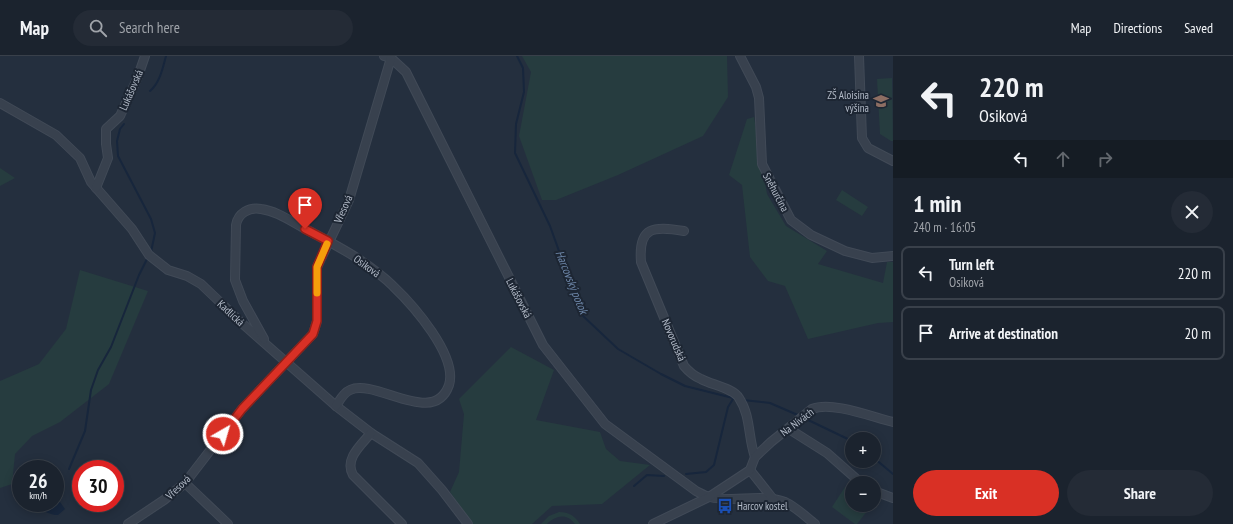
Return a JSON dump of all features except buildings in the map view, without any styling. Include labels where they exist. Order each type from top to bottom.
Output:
[{"type":"street","name":"Lukášovská","points":[[96,188],[108,158],[106,129],[120,116],[137,79],[145,56]]},
{"type":"street","name":"Sněhurčina","points":[[740,56],[756,87],[759,98],[762,164],[791,220],[811,235],[845,251],[872,258],[893,256]]},
{"type":"street","points":[[859,56],[862,138],[868,148],[893,161]]},
{"type":"street","name":"Lukášovská","points":[[387,57],[406,72],[543,345],[605,424],[689,487],[709,497]]},
{"type":"street","name":"Vřesová","points":[[128,524],[164,500],[184,483],[242,409],[313,334],[317,321],[317,267],[328,241],[349,200],[387,57]]},
{"type":"street","name":"Kadlická","points":[[0,103],[56,135],[80,158],[91,182],[132,229],[149,255],[168,270],[187,276],[202,284],[244,325],[336,406],[371,433],[418,463],[442,490],[468,524]]},
{"type":"street","name":"Osiková","points":[[267,344],[242,301],[235,280],[237,218],[244,212],[259,209],[271,211],[358,258],[393,285],[432,332],[448,361],[450,376],[449,385],[445,393],[430,403],[416,402],[368,389],[358,388],[350,390],[343,395],[336,406]]},
{"type":"street","name":"Novorudská","points":[[684,231],[666,228],[648,232],[644,235],[640,247],[641,262],[684,366],[690,373],[738,396],[745,408],[755,457]]},
{"type":"street","name":"Na Nivách","points":[[755,457],[812,409],[818,407],[832,407],[893,422]]},
{"type":"street","points":[[789,429],[827,454],[853,476]]},
{"type":"street","points":[[371,433],[352,458],[350,470],[352,475],[402,524]]},
{"type":"street","points":[[653,524],[709,497],[750,470],[755,457]]},
{"type":"street","points":[[750,470],[773,499]]},
{"type":"street","points":[[184,483],[228,524]]},
{"type":"street","points":[[881,494],[893,498]]},
{"type":"street","points":[[709,497],[730,499],[773,499],[786,503],[815,524]]},
{"type":"green space","points":[[522,56],[727,56],[728,97],[703,136],[618,175],[556,200],[542,200],[519,136],[531,72]]},
{"type":"green space","points":[[892,78],[893,141],[891,141],[880,134],[877,79]]},
{"type":"green space","points":[[754,117],[767,194],[786,226],[827,251],[818,264],[883,283],[887,262],[893,262],[893,322],[878,323],[808,339],[785,286],[768,281],[750,257],[742,185],[729,175],[747,119]]},
{"type":"green space","points":[[0,168],[15,178],[0,186]]},
{"type":"green space","points":[[842,190],[868,207],[862,216],[836,200]]},
{"type":"green space","points":[[80,270],[148,291],[109,384],[60,422],[32,436],[15,454],[14,460],[12,460],[12,484],[0,488],[0,381],[39,364],[66,329]]},
{"type":"green space","points":[[511,347],[554,370],[536,420],[600,432],[606,449],[620,461],[650,465],[602,504],[552,506],[532,524],[464,524],[467,517],[450,492],[459,472],[464,414],[459,399]]},
{"type":"green space","points":[[845,487],[845,512],[866,512],[857,524],[855,524],[832,507]]},
{"type":"green space","points":[[559,512],[571,515],[580,524],[575,524],[569,518],[561,516],[547,524],[541,524],[549,516]]},
{"type":"water","points":[[46,512],[62,512],[58,515]]},
{"type":"waterway","points":[[150,91],[159,79],[166,56]]},
{"type":"waterway","name":"Harcovský potok","points":[[517,56],[523,68],[524,92],[516,124],[515,153],[550,226],[582,315],[618,349],[661,374],[685,386],[737,399]]},
{"type":"waterway","points":[[124,124],[120,129],[117,141],[118,156],[151,219],[155,233],[151,252]]},
{"type":"waterway","points":[[69,469],[85,431],[91,390],[98,370],[111,347],[139,275],[147,259]]},
{"type":"waterway","points":[[686,474],[706,472],[714,465],[728,407],[733,399]]},
{"type":"waterway","name":"Harcovský potok","points":[[743,400],[770,403],[800,416]]},
{"type":"waterway","name":"Harcovský potok","points":[[804,418],[845,438]]},
{"type":"waterway","name":"Harcovský potok","points":[[881,464],[893,474]]},
{"type":"waterway","points":[[634,486],[647,475],[664,476]]},
{"type":"slow traffic","points":[[317,293],[317,267],[327,244]]},
{"type":"place","name":"ZŠ Aloisina výšina","points":[[881,101]]},
{"type":"place","name":"Harcov kostel","points":[[725,506]]},
{"type":"route","points":[[223,434],[242,409],[313,334],[317,321],[317,267],[328,241],[305,229]]}]
